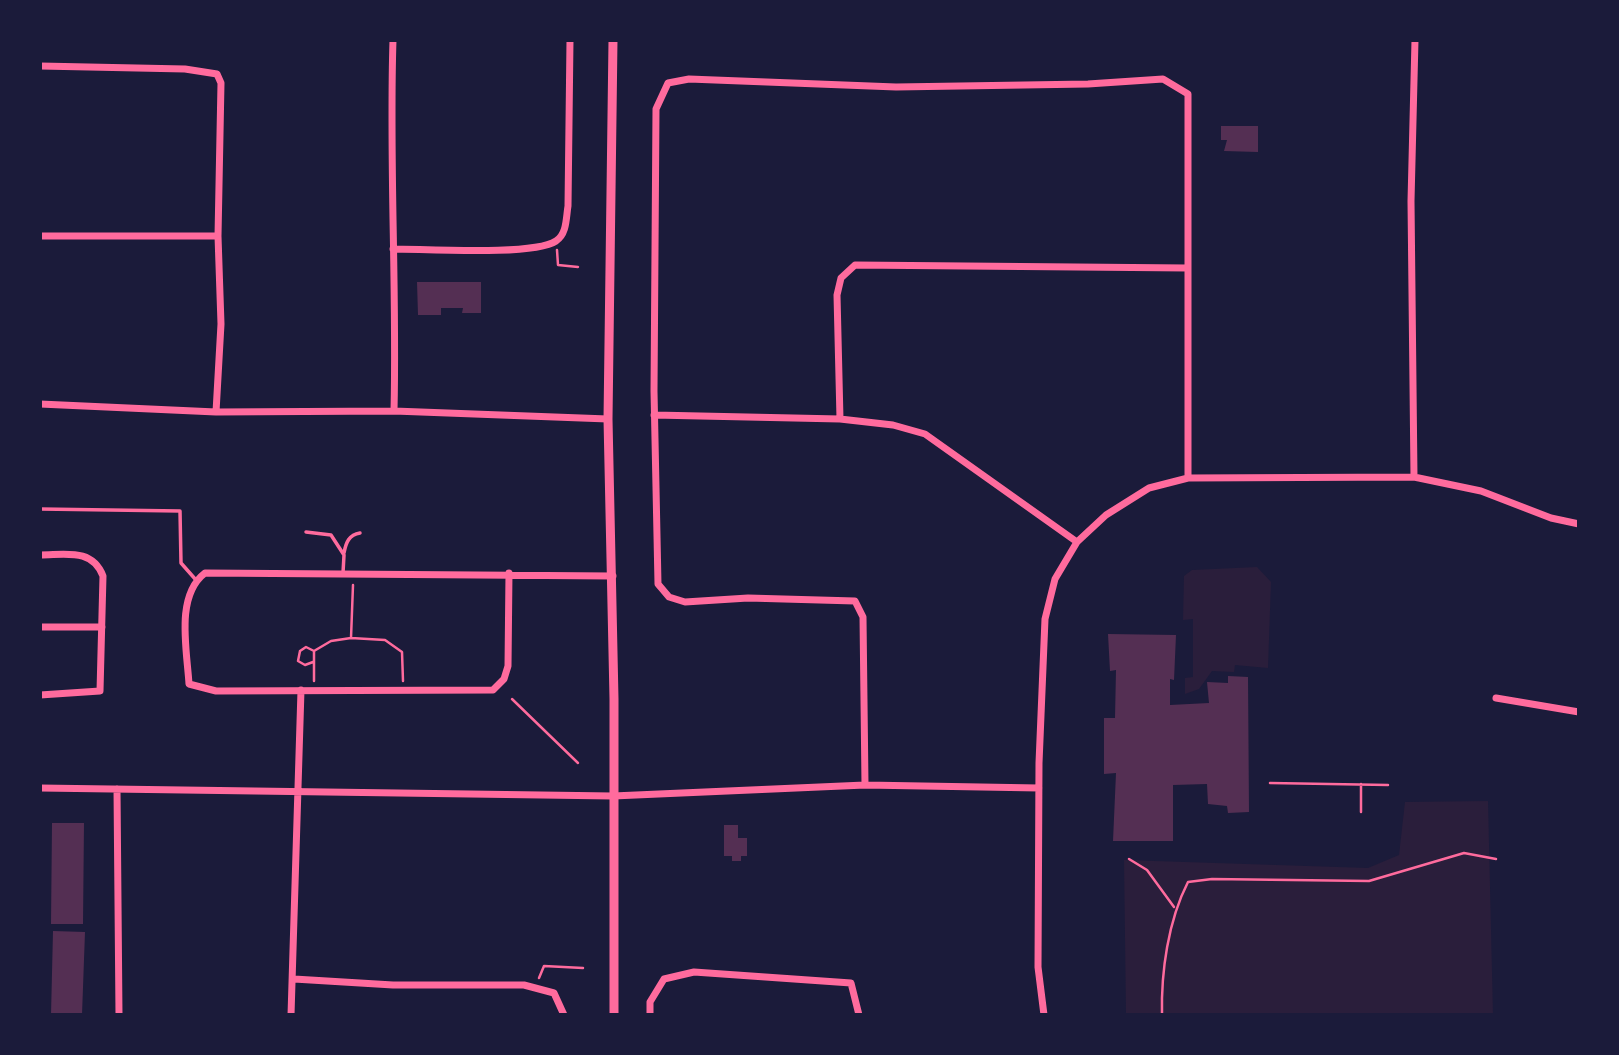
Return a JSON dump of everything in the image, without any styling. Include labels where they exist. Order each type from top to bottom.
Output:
[{"type":"street","points":[[393,40],[390,141],[394,411]]},
{"type":"street","points":[[393,250],[532,249],[556,241],[565,230],[568,206],[570,40]]},
{"type":"street","points":[[613,40],[608,419],[613,576],[614,1015]]},
{"type":"street","points":[[1414,477],[1411,201],[1415,40]]},
{"type":"street","points":[[40,66],[185,69],[217,75],[221,83],[218,236],[221,324],[216,412]]},
{"type":"street","points":[[865,785],[863,617],[855,601],[748,598],[685,603],[669,597],[658,584],[654,415],[656,110],[668,83],[689,79],[896,87],[1088,84],[1163,79],[1188,94],[1188,478]]},
{"type":"street","points":[[40,236],[218,236]]},
{"type":"street","points":[[840,419],[838,295],[841,278],[855,265],[1187,268]]},
{"type":"street","points":[[40,404],[216,412],[394,411],[608,419]]},
{"type":"street","points":[[654,415],[840,419],[893,425],[925,434],[1077,542]]},
{"type":"street","points":[[1044,1015],[1038,967],[1039,788],[1045,619],[1055,579],[1077,542],[1106,515],[1149,488],[1188,478],[1414,477],[1481,491],[1551,517],[1579,524]]},
{"type":"street","points":[[40,555],[86,555],[98,563],[103,576],[100,691],[40,695]]},
{"type":"street","points":[[509,573],[508,666],[500,685],[483,691],[216,691],[189,684],[187,609],[196,581],[205,573],[509,573],[613,576]]},
{"type":"street","points":[[40,627],[102,627]]},
{"type":"street","points":[[292,1015],[301,690]]},
{"type":"street","points":[[1496,698],[1579,712]]},
{"type":"street","points":[[40,788],[613,796],[865,785],[1039,788]]},
{"type":"street","points":[[117,789],[119,1015]]},
{"type":"street","points":[[650,1015],[650,1002],[664,979],[694,972],[851,983],[859,1015]]},
{"type":"street","points":[[294,979],[393,985],[524,985],[554,993],[564,1015]]},
{"type":"lane","points":[[40,509],[180,511],[181,563],[196,581]]},
{"type":"lane","points":[[306,532],[331,535],[344,555]]},
{"type":"lane","points":[[343,573],[346,542],[353,534],[360,533]]},
{"type":"path","points":[[556,241],[558,265],[578,267]]},
{"type":"path","points":[[351,638],[354,574]]},
{"type":"path","points":[[314,651],[331,641],[351,638],[385,640],[402,652],[403,691]]},
{"type":"path","points":[[314,651],[306,647],[300,651],[298,661],[305,665],[314,661]]},
{"type":"path","points":[[314,651],[314,690]]},
{"type":"path","points":[[512,699],[578,763]]},
{"type":"path","points":[[1270,783],[1388,785]]},
{"type":"path","points":[[1361,784],[1361,812]]},
{"type":"path","points":[[1162,1015],[1161,997],[1175,908],[1188,882],[1212,879],[1369,881],[1464,853],[1496,859]]},
{"type":"path","points":[[1129,859],[1147,870],[1175,908]]},
{"type":"path","points":[[534,988],[544,966],[583,968]]},
{"type":"shaded area","points":[[1257,567],[1271,582],[1268,668],[1235,665],[1234,672],[1212,671],[1199,689],[1185,694],[1185,678],[1193,677],[1193,619],[1183,620],[1184,576],[1192,570]]},
{"type":"shaded area","points":[[1488,801],[1493,1015],[1126,1015],[1124,860],[1368,868],[1399,855],[1405,802]]},
{"type":"building","points":[[1221,126],[1258,126],[1258,152],[1224,151],[1227,140],[1221,140]]},
{"type":"building","points":[[417,282],[481,282],[481,313],[462,313],[463,308],[441,308],[441,315],[418,315]]},
{"type":"building","points":[[1108,634],[1176,635],[1174,680],[1170,679],[1170,705],[1209,703],[1207,682],[1228,683],[1228,676],[1248,677],[1249,812],[1228,813],[1227,806],[1208,804],[1207,784],[1173,785],[1173,841],[1113,841],[1116,773],[1104,774],[1104,718],[1115,718],[1116,670],[1110,671]]},
{"type":"building","points":[[52,823],[84,823],[83,924],[51,924]]},
{"type":"building","points":[[724,825],[738,825],[738,838],[747,838],[747,856],[741,856],[741,861],[732,861],[732,856],[724,856]]},
{"type":"building","points":[[53,931],[85,932],[82,1015],[51,1015]]}]
